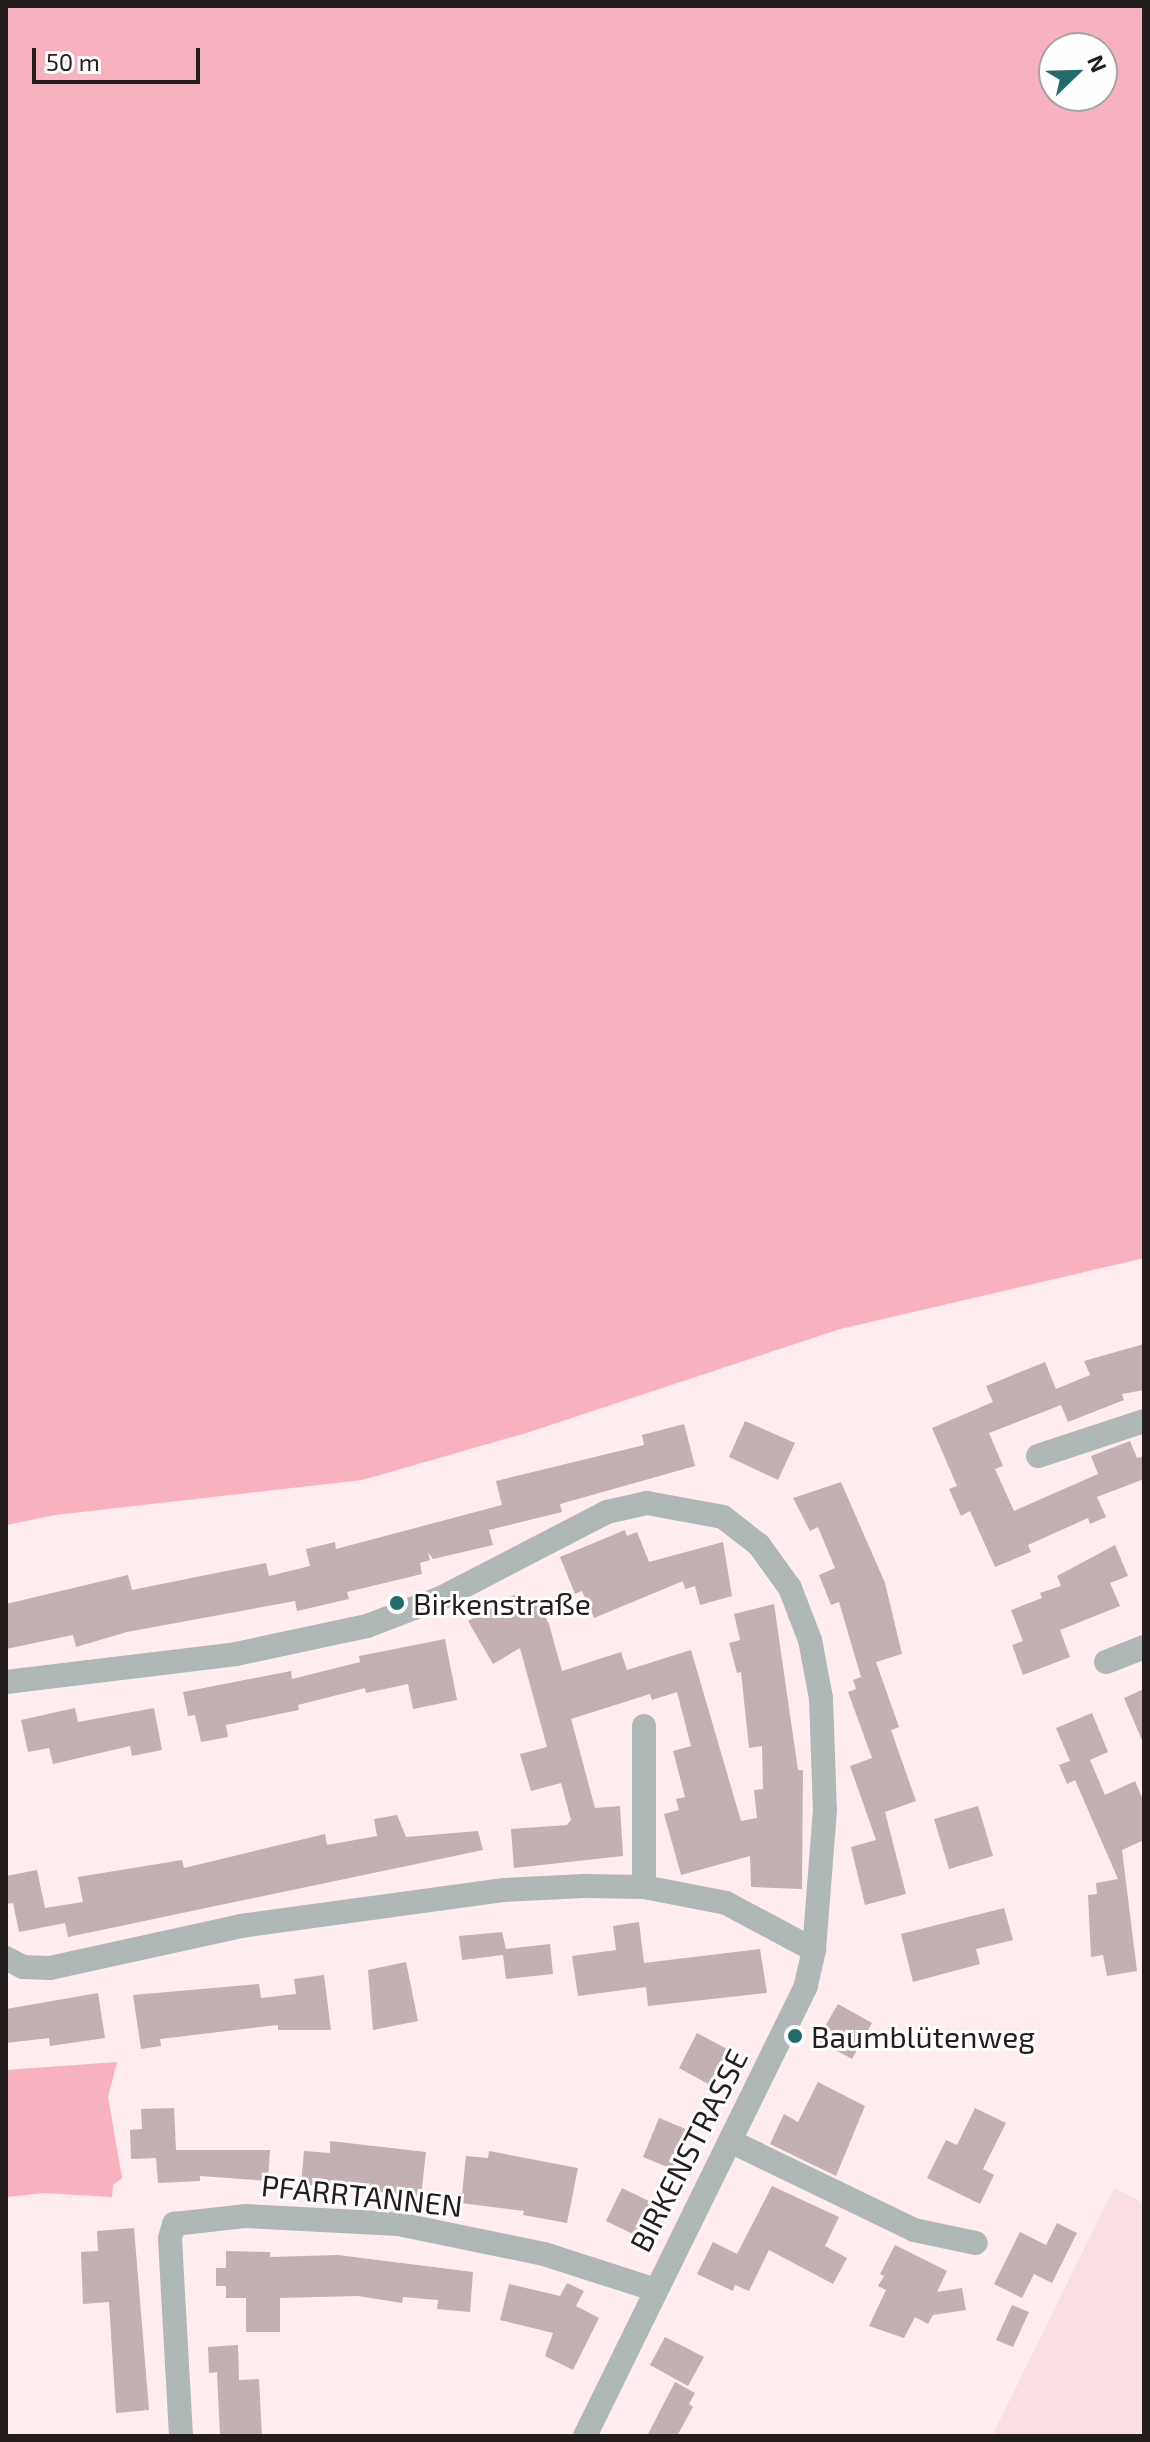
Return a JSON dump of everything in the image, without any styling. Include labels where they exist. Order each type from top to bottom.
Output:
[{"type":"street","points":[[1038,1456],[1144,1421]]},
{"type":"street","name":"BIRKENSTRASSE","points":[[6,1682],[236,1654],[367,1626],[443,1597],[607,1512],[647,1503],[723,1517],[759,1545],[790,1588],[810,1640],[821,1698],[825,1810],[814,1950],[806,1986],[653,2289],[585,2436]]},
{"type":"street","points":[[1106,1662],[1144,1647]]},
{"type":"street","points":[[644,1726],[644,1887]]},
{"type":"street","points":[[6,1958],[23,1967],[50,1968],[241,1926],[505,1890],[644,1887],[726,1903],[814,1950]]},
{"type":"street","points":[[730,2141],[914,2230],[976,2243]]},
{"type":"street","name":"PFARRTANNEN","points":[[181,2436],[170,2238],[174,2224],[245,2216],[398,2224],[544,2254],[653,2289]]},
{"type":"shaded area","points":[[6,6],[1144,6],[1144,1258],[840,1329],[526,1433],[362,1480],[55,1515],[6,1525]]},
{"type":"shaded area","points":[[117,2062],[108,2097],[122,2178],[113,2185],[112,2197],[44,2193],[6,2197],[6,2070]]},
{"type":"shaded area","points":[[1114,2188],[1144,2203],[1144,2436],[992,2436]]},
{"type":"building","points":[[1144,1344],[1144,1390],[1122,1394],[1124,1400],[1068,1422],[1061,1405],[989,1433],[1003,1466],[995,1469],[1014,1511],[1098,1474],[1091,1456],[1130,1441],[1137,1458],[1144,1456],[1144,1479],[1097,1497],[1106,1517],[1090,1524],[1088,1518],[1028,1545],[1031,1552],[995,1567],[970,1511],[961,1516],[949,1489],[957,1486],[932,1428],[993,1402],[986,1386],[1045,1362],[1056,1389],[1090,1375],[1084,1361]]},
{"type":"building","points":[[745,1421],[795,1443],[778,1480],[729,1457]]},
{"type":"building","points":[[684,1424],[695,1466],[560,1504],[562,1512],[489,1530],[493,1545],[433,1559],[428,1552],[430,1560],[420,1563],[422,1574],[347,1592],[349,1599],[297,1611],[295,1601],[127,1632],[76,1647],[73,1635],[6,1649],[6,1604],[128,1575],[132,1590],[266,1563],[269,1576],[310,1566],[306,1549],[335,1542],[336,1549],[502,1505],[496,1481],[644,1445],[642,1435]]},
{"type":"building","points":[[841,1482],[885,1583],[902,1654],[876,1662],[899,1727],[891,1730],[916,1801],[885,1812],[906,1894],[865,1905],[851,1847],[876,1840],[850,1766],[872,1758],[848,1692],[856,1689],[853,1680],[861,1677],[839,1602],[831,1605],[819,1575],[835,1568],[818,1527],[810,1531],[793,1498]]},
{"type":"building","points":[[625,1530],[627,1536],[637,1532],[649,1562],[723,1542],[732,1596],[700,1605],[695,1586],[685,1589],[683,1581],[594,1618],[582,1591],[575,1594],[560,1557]]},
{"type":"building","points":[[1115,1545],[1128,1576],[1110,1583],[1120,1606],[1060,1630],[1070,1657],[1023,1675],[1012,1645],[1023,1641],[1011,1610],[1042,1598],[1040,1593],[1061,1586],[1057,1576]]},
{"type":"building","points":[[516,1594],[524,1609],[537,1601],[549,1624],[562,1671],[621,1652],[627,1670],[691,1650],[741,1821],[757,1818],[754,1790],[763,1789],[762,1746],[749,1748],[741,1672],[737,1673],[729,1643],[740,1640],[734,1614],[774,1604],[798,1770],[803,1770],[802,1889],[751,1887],[750,1856],[681,1875],[664,1814],[679,1810],[676,1799],[685,1797],[673,1751],[691,1746],[677,1692],[652,1700],[650,1694],[571,1719],[595,1808],[620,1806],[623,1856],[514,1868],[511,1829],[567,1825],[571,1820],[561,1783],[531,1791],[520,1754],[547,1747],[520,1648],[493,1664],[468,1621]]},
{"type":"building","points":[[445,1639],[457,1700],[413,1709],[408,1684],[366,1693],[365,1688],[298,1705],[299,1710],[226,1725],[228,1737],[201,1742],[195,1715],[188,1716],[183,1692],[291,1671],[292,1679],[360,1662],[359,1656]]},
{"type":"building","points":[[1144,1689],[1144,1745],[1124,1698]]},
{"type":"building","points":[[75,1708],[78,1722],[154,1708],[162,1750],[132,1756],[130,1746],[53,1764],[49,1748],[28,1752],[21,1720]]},
{"type":"building","points":[[1092,1713],[1108,1752],[1090,1760],[1105,1795],[1135,1781],[1144,1802],[1144,1840],[1122,1850],[1137,1971],[1107,1976],[1103,1955],[1091,1957],[1088,1895],[1097,1894],[1096,1883],[1118,1879],[1075,1780],[1067,1784],[1059,1765],[1070,1761],[1056,1728]]},
{"type":"building","points":[[978,1806],[993,1856],[949,1869],[934,1819]]},
{"type":"building","points":[[397,1815],[406,1837],[478,1831],[483,1850],[68,1937],[65,1923],[19,1932],[13,1903],[6,1904],[6,1876],[37,1870],[45,1908],[83,1902],[78,1877],[182,1860],[184,1868],[325,1834],[327,1845],[377,1836],[374,1819]]},
{"type":"building","points":[[1004,1908],[1013,1940],[976,1949],[980,1964],[913,1982],[901,1934]]},
{"type":"building","points":[[639,1922],[644,1963],[760,1949],[767,1993],[648,2006],[646,1987],[578,1996],[572,1956],[616,1950],[613,1926]]},
{"type":"building","points":[[502,1932],[506,1949],[550,1944],[553,1974],[506,1979],[503,1955],[462,1960],[459,1936]]},
{"type":"building","points":[[406,1962],[418,2021],[373,2030],[368,1970]]},
{"type":"building","points":[[324,1975],[331,2030],[278,2030],[278,2025],[160,2039],[161,2046],[141,2049],[133,1995],[259,1984],[261,1998],[296,1994],[294,1979]]},
{"type":"building","points":[[98,1993],[105,2038],[50,2046],[49,2038],[6,2043],[6,2009]]},
{"type":"building","points":[[838,2004],[872,2023],[852,2059],[817,2040]]},
{"type":"building","points":[[697,2033],[731,2051],[712,2086],[679,2068]]},
{"type":"building","points":[[818,2082],[865,2106],[836,2176],[770,2144],[784,2114],[798,2122]]},
{"type":"building","points":[[174,2108],[176,2150],[270,2150],[268,2181],[200,2176],[200,2181],[158,2183],[156,2158],[131,2159],[130,2130],[142,2129],[141,2109]]},
{"type":"building","points":[[975,2108],[1006,2123],[983,2169],[994,2175],[980,2204],[927,2178],[946,2140],[957,2145]]},
{"type":"building","points":[[659,2118],[688,2130],[672,2169],[643,2157]]},
{"type":"building","points":[[330,2141],[426,2152],[421,2196],[301,2184],[304,2151],[330,2153]]},
{"type":"building","points":[[489,2151],[578,2168],[567,2223],[523,2215],[524,2211],[461,2203],[466,2156],[488,2158]]},
{"type":"building","points":[[772,2186],[839,2217],[825,2246],[847,2258],[833,2284],[769,2250],[749,2291],[735,2285],[733,2291],[697,2274],[713,2242],[737,2254]]},
{"type":"building","points":[[622,2188],[655,2204],[639,2237],[606,2221]]},
{"type":"building","points":[[1057,2223],[1077,2233],[1052,2283],[1034,2274],[1022,2298],[994,2284],[1020,2232],[1046,2245]]},
{"type":"building","points":[[134,2228],[149,2410],[116,2413],[109,2302],[83,2304],[81,2252],[98,2251],[97,2231]]},
{"type":"building","points":[[895,2245],[947,2271],[937,2292],[962,2288],[966,2310],[933,2315],[928,2324],[915,2317],[904,2338],[869,2326],[886,2290],[878,2286],[884,2276],[880,2274]]},
{"type":"building","points":[[226,2251],[270,2252],[270,2257],[338,2255],[473,2272],[470,2312],[437,2309],[438,2300],[403,2297],[402,2303],[358,2296],[280,2298],[280,2332],[246,2332],[246,2298],[226,2298],[226,2286],[216,2286],[216,2268],[226,2268]]},
{"type":"building","points":[[567,2283],[584,2291],[576,2306],[599,2318],[573,2370],[545,2356],[553,2333],[500,2320],[509,2284],[560,2296]]},
{"type":"building","points":[[1012,2305],[1029,2312],[1013,2347],[996,2340]]},
{"type":"building","points":[[665,2337],[704,2357],[688,2386],[650,2365]]},
{"type":"building","points":[[238,2345],[239,2380],[259,2379],[262,2436],[220,2436],[217,2372],[209,2373],[208,2347]]},
{"type":"building","points":[[675,2382],[695,2393],[689,2404],[693,2407],[677,2436],[647,2436]]},
{"type":"place","name":"Birkenstraße","points":[[397,1603]]},
{"type":"place","name":"Baumblütenweg","points":[[795,2036]]}]
